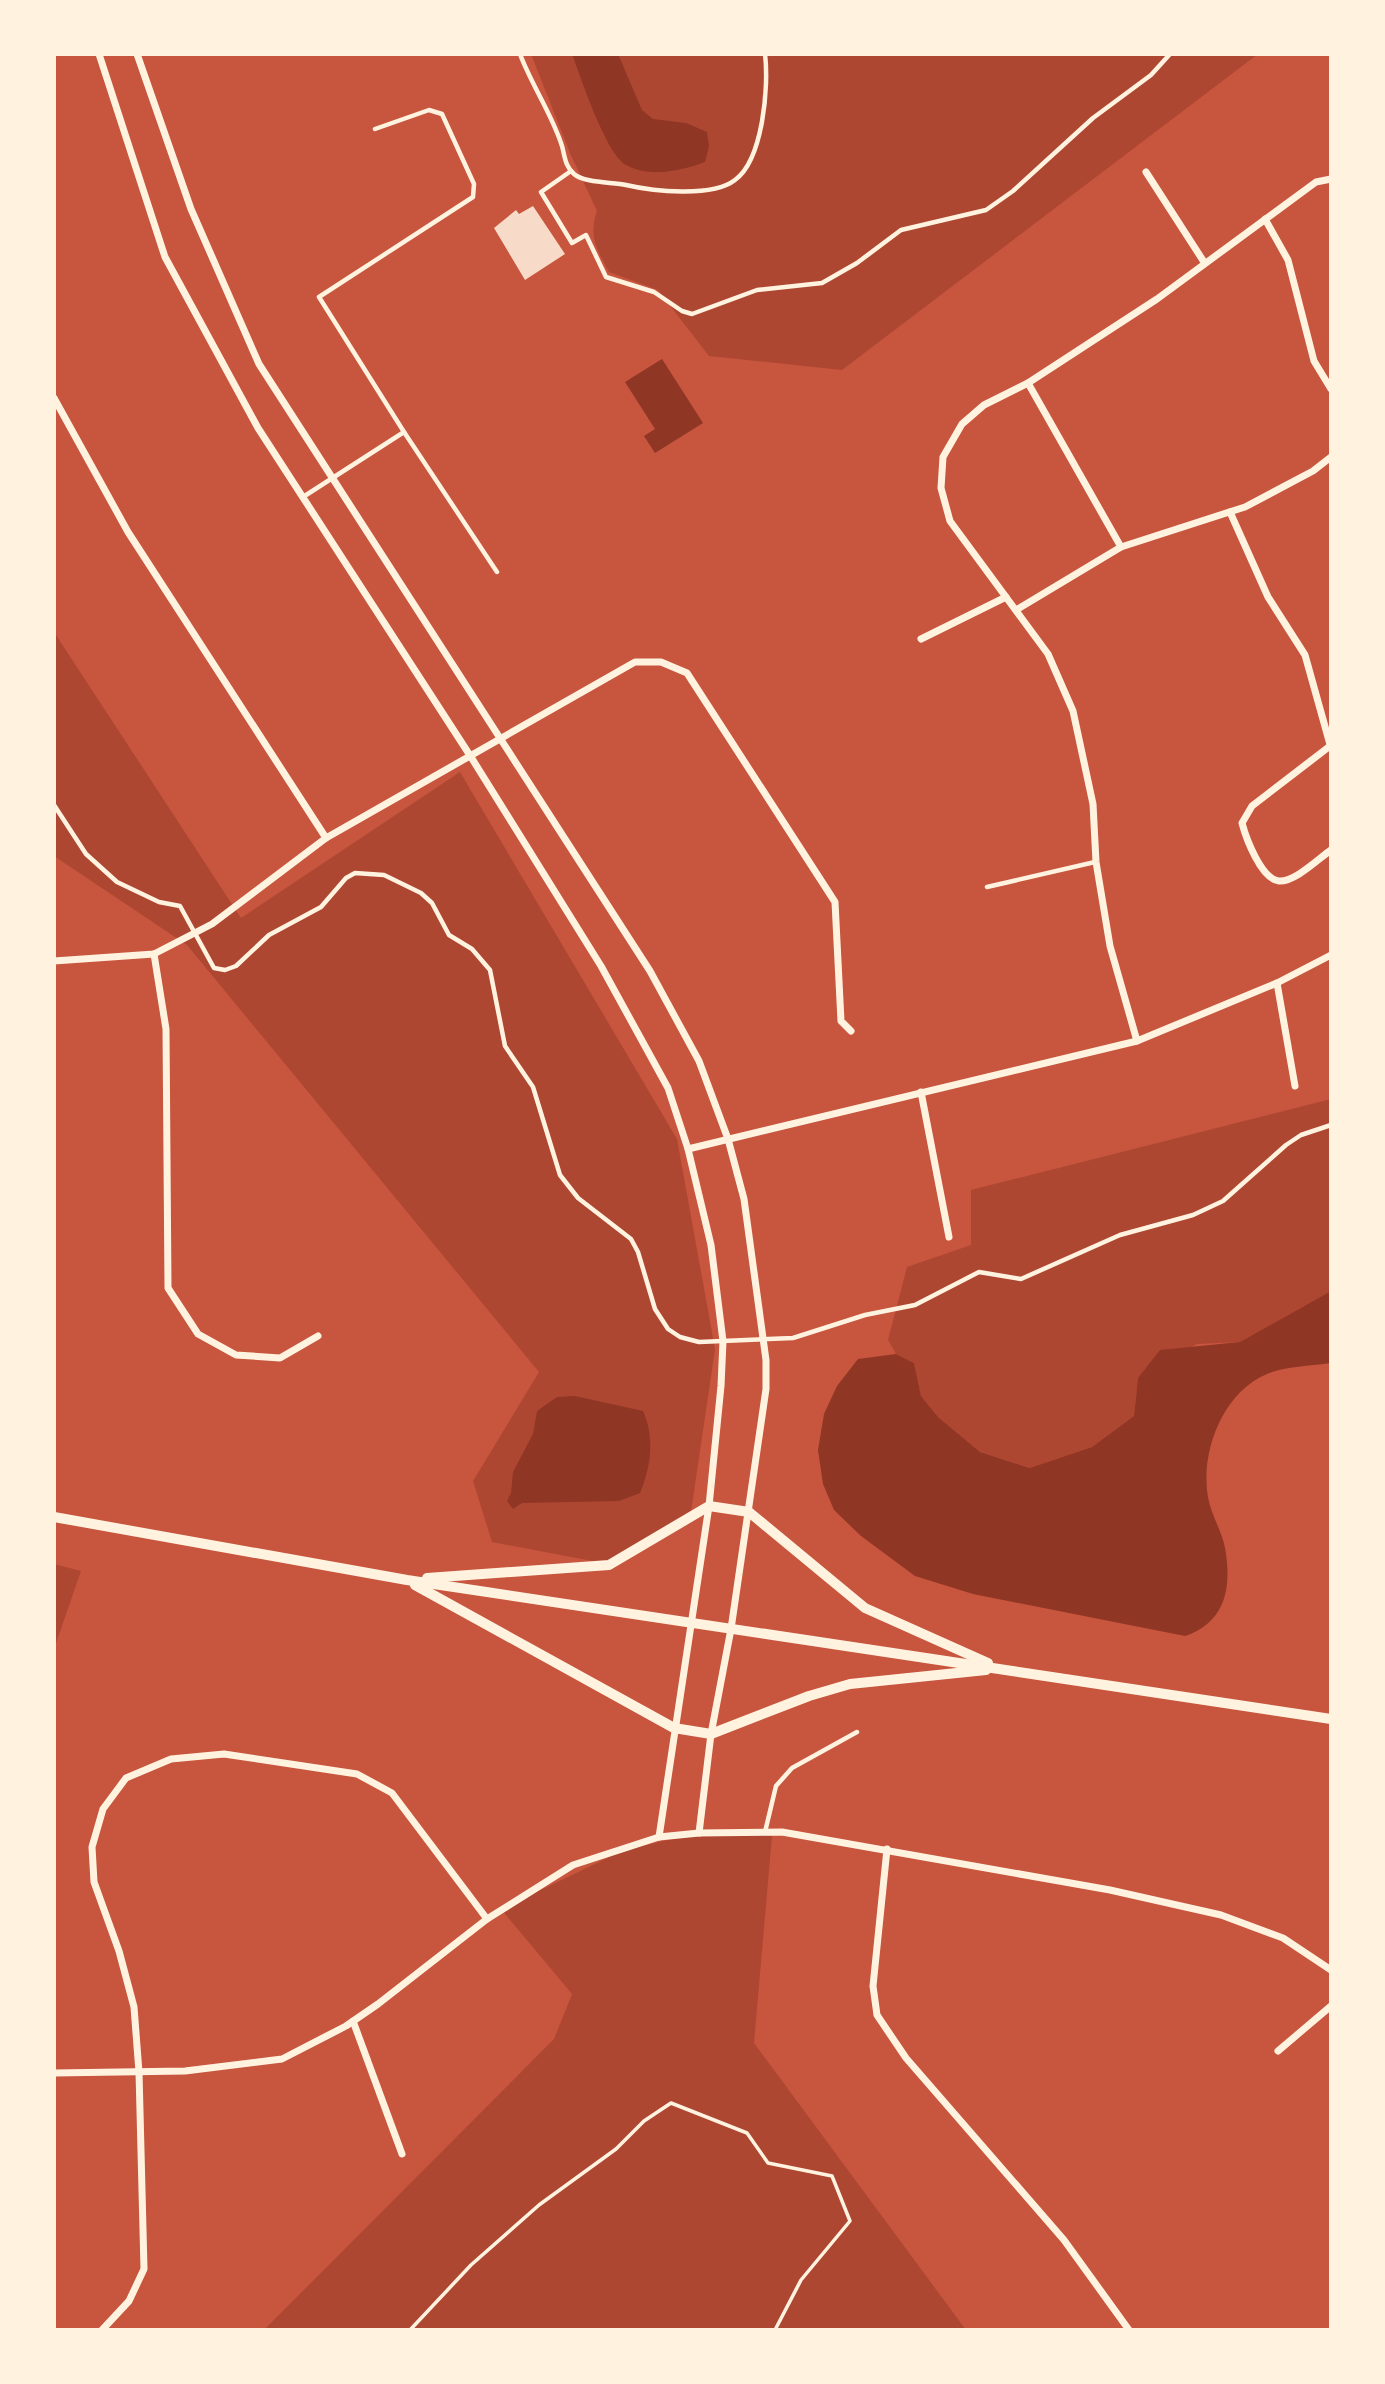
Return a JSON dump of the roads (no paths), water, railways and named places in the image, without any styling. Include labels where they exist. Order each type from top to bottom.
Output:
[{"type":"street","points":[[99,54],[165,257],[258,428],[471,757],[601,967],[668,1088],[688,1149],[710,1245],[723,1340],[709,1506],[659,1837]]},
{"type":"street","points":[[137,54],[191,209],[225,293],[259,364],[650,971],[699,1060],[728,1139],[744,1199],[763,1337],[766,1389],[749,1512],[711,1734],[699,1833]]},
{"type":"street","points":[[1146,172],[1204,262]]},
{"type":"street","points":[[1137,1041],[1110,946],[1096,862],[1093,804],[1073,711],[1048,654],[950,521],[941,488],[943,457],[962,424],[984,405],[1028,383],[1157,299],[1316,182],[1331,178]]},
{"type":"street","points":[[1265,219],[1288,260],[1314,361],[1331,388]]},
{"type":"street","points":[[1028,383],[1121,547]]},
{"type":"street","points":[[54,398],[128,532],[326,838]]},
{"type":"street","points":[[1016,610],[1121,547],[1230,512],[1312,471],[1331,457]]},
{"type":"street","points":[[1230,512],[1268,597],[1305,655],[1330,747],[1252,806],[1242,823],[1256,857],[1270,877],[1280,881],[1291,878],[1331,850]]},
{"type":"street","points":[[921,639],[1006,597]]},
{"type":"street","points":[[54,961],[154,954],[212,925],[326,838],[635,662],[661,662],[687,673],[835,902],[841,1021],[851,1031]]},
{"type":"street","points":[[154,954],[166,1029],[168,1288],[198,1334],[236,1355],[280,1357],[318,1336]]},
{"type":"street","points":[[688,1149],[1137,1041],[1278,983],[1331,956]]},
{"type":"street","points":[[1278,983],[1296,1086]]},
{"type":"street","points":[[921,1092],[949,1237]]},
{"type":"street","points":[[407,1580],[609,1565],[709,1506],[749,1512],[865,1608],[1002,1669]]},
{"type":"street","points":[[54,1517],[407,1580],[1331,1719]]},
{"type":"street","points":[[407,1580],[674,1728],[711,1734],[809,1696],[850,1684],[1002,1669]]},
{"type":"street","points":[[102,2330],[129,2301],[144,2269],[139,2072],[134,2007],[119,1951],[94,1882],[92,1847],[103,1809],[126,1778],[171,1759],[224,1754],[357,1774],[391,1793],[486,1919]]},
{"type":"street","points":[[54,2073],[185,2071],[282,2059],[353,2021],[486,1919],[573,1865],[659,1837],[699,1833],[765,1832],[887,1849],[1110,1889],[1221,1915],[1283,1938],[1331,1970]]},
{"type":"street","points":[[887,1849],[873,1986],[877,2015],[906,2058],[1064,2240],[1129,2330]]},
{"type":"street","points":[[1278,2051],[1331,2006]]},
{"type":"street","points":[[353,2021],[402,2154]]},
{"type":"lane","points":[[520,54],[553,124],[566,166],[577,177],[675,191],[702,190],[736,180],[747,166],[766,100],[765,54]]},
{"type":"lane","points":[[571,171],[541,192],[572,243],[586,235],[606,277],[654,292],[682,311],[692,314],[757,290],[822,283],[848,269],[901,230],[986,210],[1013,191],[1093,118],[1151,75],[1170,54]]},
{"type":"lane","points":[[375,129],[429,110],[442,114],[474,184],[473,197],[319,297],[496,572]]},
{"type":"lane","points":[[303,497],[404,432]]},
{"type":"lane","points":[[54,805],[74,838],[117,882],[147,897],[180,906],[214,968],[225,970],[242,961],[283,925],[321,907],[346,878],[355,873],[384,875],[421,893],[432,903],[449,936],[472,949],[490,970],[505,1046],[533,1087],[554,1161],[568,1187],[631,1239],[638,1252],[655,1309],[668,1329],[680,1337],[699,1342],[763,1337],[793,1338],[865,1315],[915,1305],[979,1272],[1021,1279],[1120,1235],[1193,1215],[1223,1201],[1260,1165],[1294,1140],[1331,1125]]},
{"type":"lane","points":[[987,887],[1096,862]]},
{"type":"lane","points":[[765,1832],[776,1786],[792,1768],[857,1732]]}]
